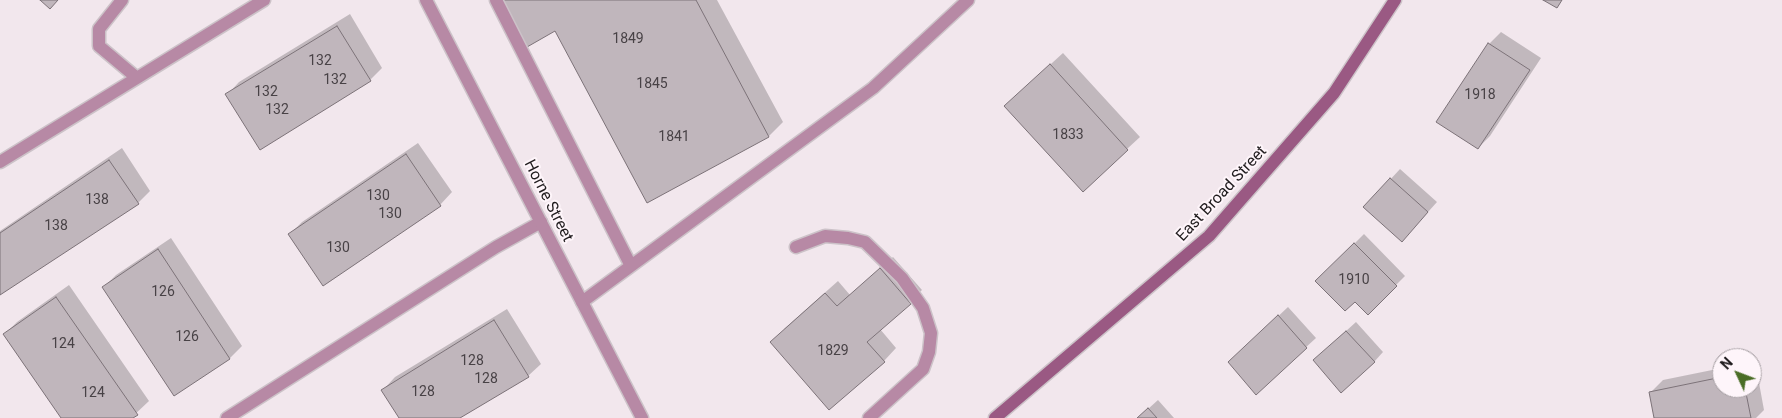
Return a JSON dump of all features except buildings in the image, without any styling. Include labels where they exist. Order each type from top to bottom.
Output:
[{"type":"main road","name":"East Broad Street","points":[[995,418],[1209,236],[1334,93],[1395,0]]},
{"type":"street","points":[[122,0],[99,30],[98,46],[137,78]]},
{"type":"street","points":[[0,162],[137,78],[248,4],[264,0]]},
{"type":"street","name":"Horne Street","points":[[426,0],[642,418]]},
{"type":"street","points":[[496,0],[631,266]]},
{"type":"street","points":[[582,302],[873,88],[968,0]]},
{"type":"street","points":[[227,418],[496,247],[541,222]]},
{"type":"street","points":[[796,247],[825,236],[865,242],[902,278],[923,308],[931,333],[923,369],[869,418]]}]
